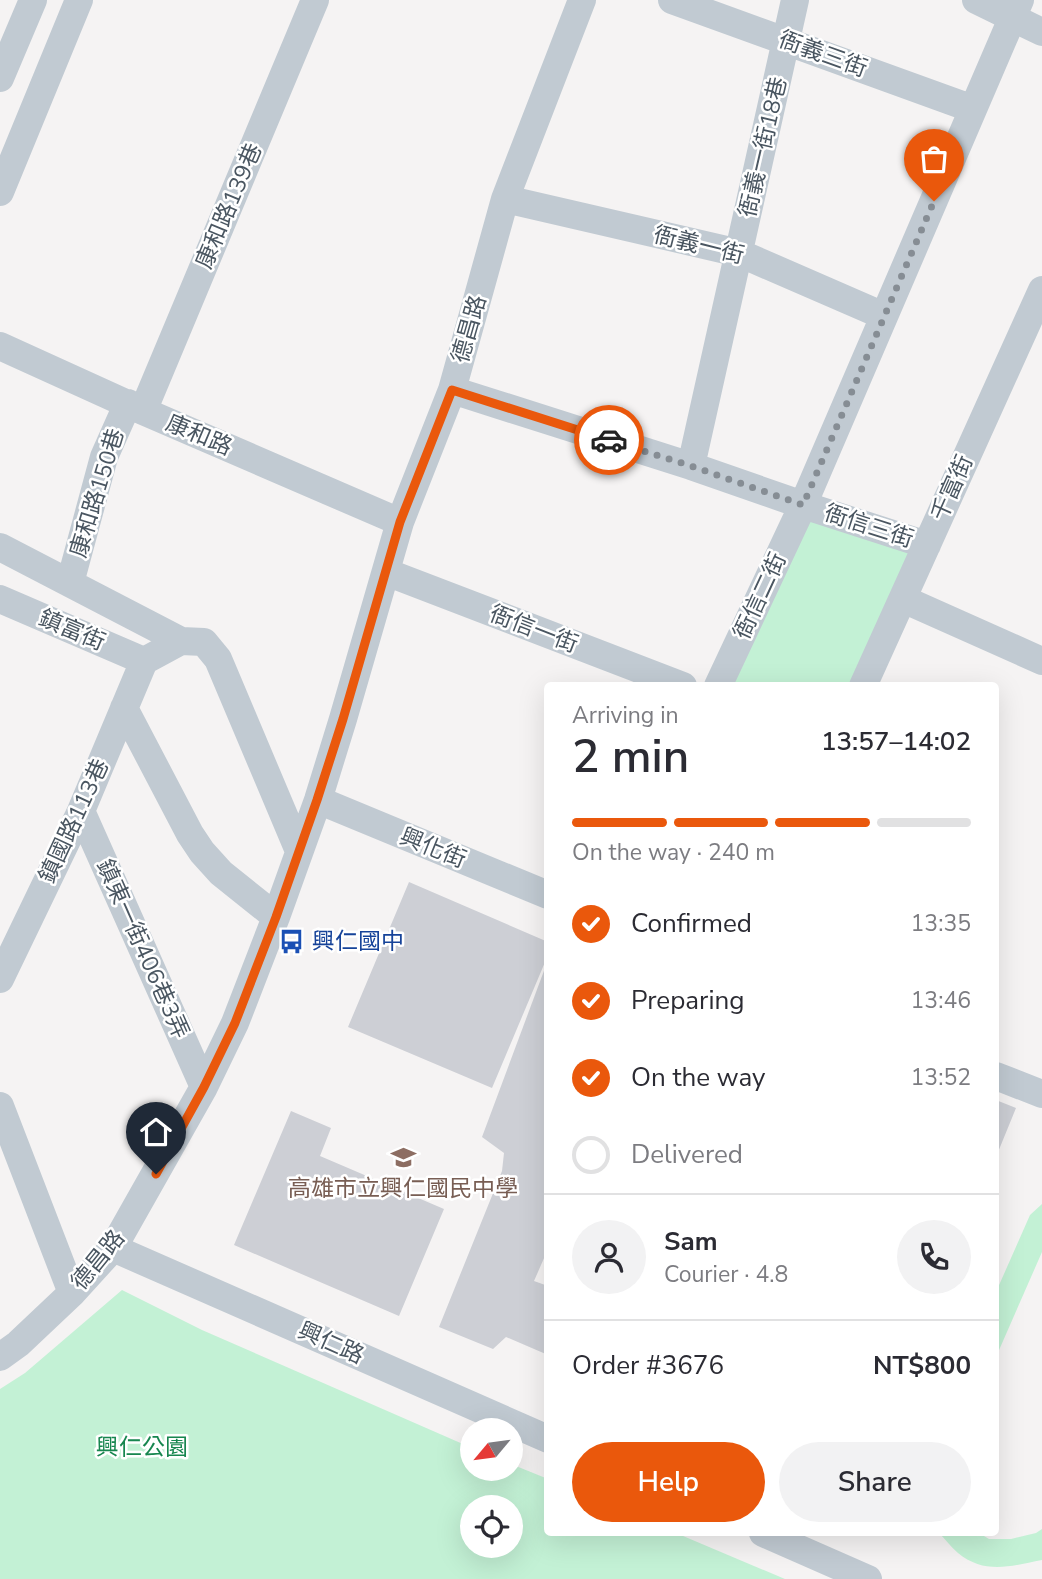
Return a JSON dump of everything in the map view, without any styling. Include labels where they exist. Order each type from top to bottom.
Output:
[{"type":"street","points":[[33,0],[2,73],[43,87]]},
{"type":"street","points":[[0,192],[79,0]]},
{"type":"street","name":"康和路139巷","points":[[135,407],[315,0]]},
{"type":"street","name":"德昌路","points":[[0,1357],[18,1344],[72,1293],[113,1248],[204,1087],[235,1023],[317,800],[400,522],[452,390],[505,200],[582,0]]},
{"type":"street","name":"衙義三街","points":[[672,0],[974,109]]},
{"type":"street","name":"衙義一街18巷","points":[[691,466],[795,0]]},
{"type":"street","points":[[976,0],[1016,9],[1042,32]]},
{"type":"street","name":"衙信二街","points":[[720,682],[803,505],[1016,9]]},
{"type":"street","name":"衙義一街","points":[[505,200],[739,253],[884,316]]},
{"type":"street","name":"千富街","points":[[865,682],[1042,290]]},
{"type":"street","name":"康和路","points":[[0,346],[400,522]]},
{"type":"street","name":"衙信三街","points":[[452,390],[927,545]]},
{"type":"street","name":"康和路150巷","points":[[70,583],[103,457],[135,407]]},
{"type":"street","points":[[0,547],[181,641],[204,642],[218,659],[299,851]]},
{"type":"street","name":"衙信一街","points":[[386,572],[673,682]]},
{"type":"street","name":"鎮富街","points":[[0,599],[144,661]]},
{"type":"street","points":[[902,599],[1042,661]]},
{"type":"street","points":[[144,661],[181,641]]},
{"type":"street","name":"鎮國路113巷","points":[[4,962],[81,811],[144,661]]},
{"type":"street","points":[[124,708],[202,852],[221,873],[276,917]]},
{"type":"street","name":"興化街","points":[[317,800],[544,893]]},
{"type":"street","name":"鎮東一街406巷3弄","points":[[81,811],[204,1087]]},
{"type":"street","points":[[999,1077],[1042,1094]]},
{"type":"street","points":[[0,1106],[72,1293]]},
{"type":"street","name":"興仁路","points":[[113,1248],[544,1436]]},
{"type":"street","points":[[770,1536],[868,1579]]},
{"type":"green space","points":[[809,518],[914,551],[856,682],[734,682]]},
{"type":"green space","points":[[1042,1204],[1042,1252],[999,1350],[999,1285],[1030,1215]]},
{"type":"green space","name":"興仁公園","points":[[122,1290],[202,1330],[460,1443],[460,1481],[523,1481],[523,1469],[544,1477],[544,1536],[683,1536],[785,1579],[0,1579],[0,1389],[25,1373]]},
{"type":"green space","points":[[1042,1529],[1042,1560],[998,1567],[968,1560],[955,1551],[942,1536],[1011,1539]]},
{"type":"building","points":[[409,882],[544,940],[544,964],[492,1088],[348,1027]]},
{"type":"building","points":[[544,971],[544,1258],[534,1281],[544,1285],[544,1353],[506,1337],[493,1349],[439,1327],[502,1171],[504,1153],[482,1137]]},
{"type":"building","points":[[999,1101],[1016,1108],[999,1150]]},
{"type":"building","points":[[291,1111],[331,1128],[320,1156],[444,1209],[399,1316],[234,1245]]},
{"type":"way so far","points":[[609,440],[803,505],[934,201]]},
{"type":"place","name":"興仁國中","points":[[292,941]]},
{"type":"place","name":"高雄市立興仁國民中學","points":[[403,1158]]},
{"type":"route","points":[[156,1174],[204,1087],[235,1023],[276,917],[343,719],[400,522],[452,390],[609,440]]}]
